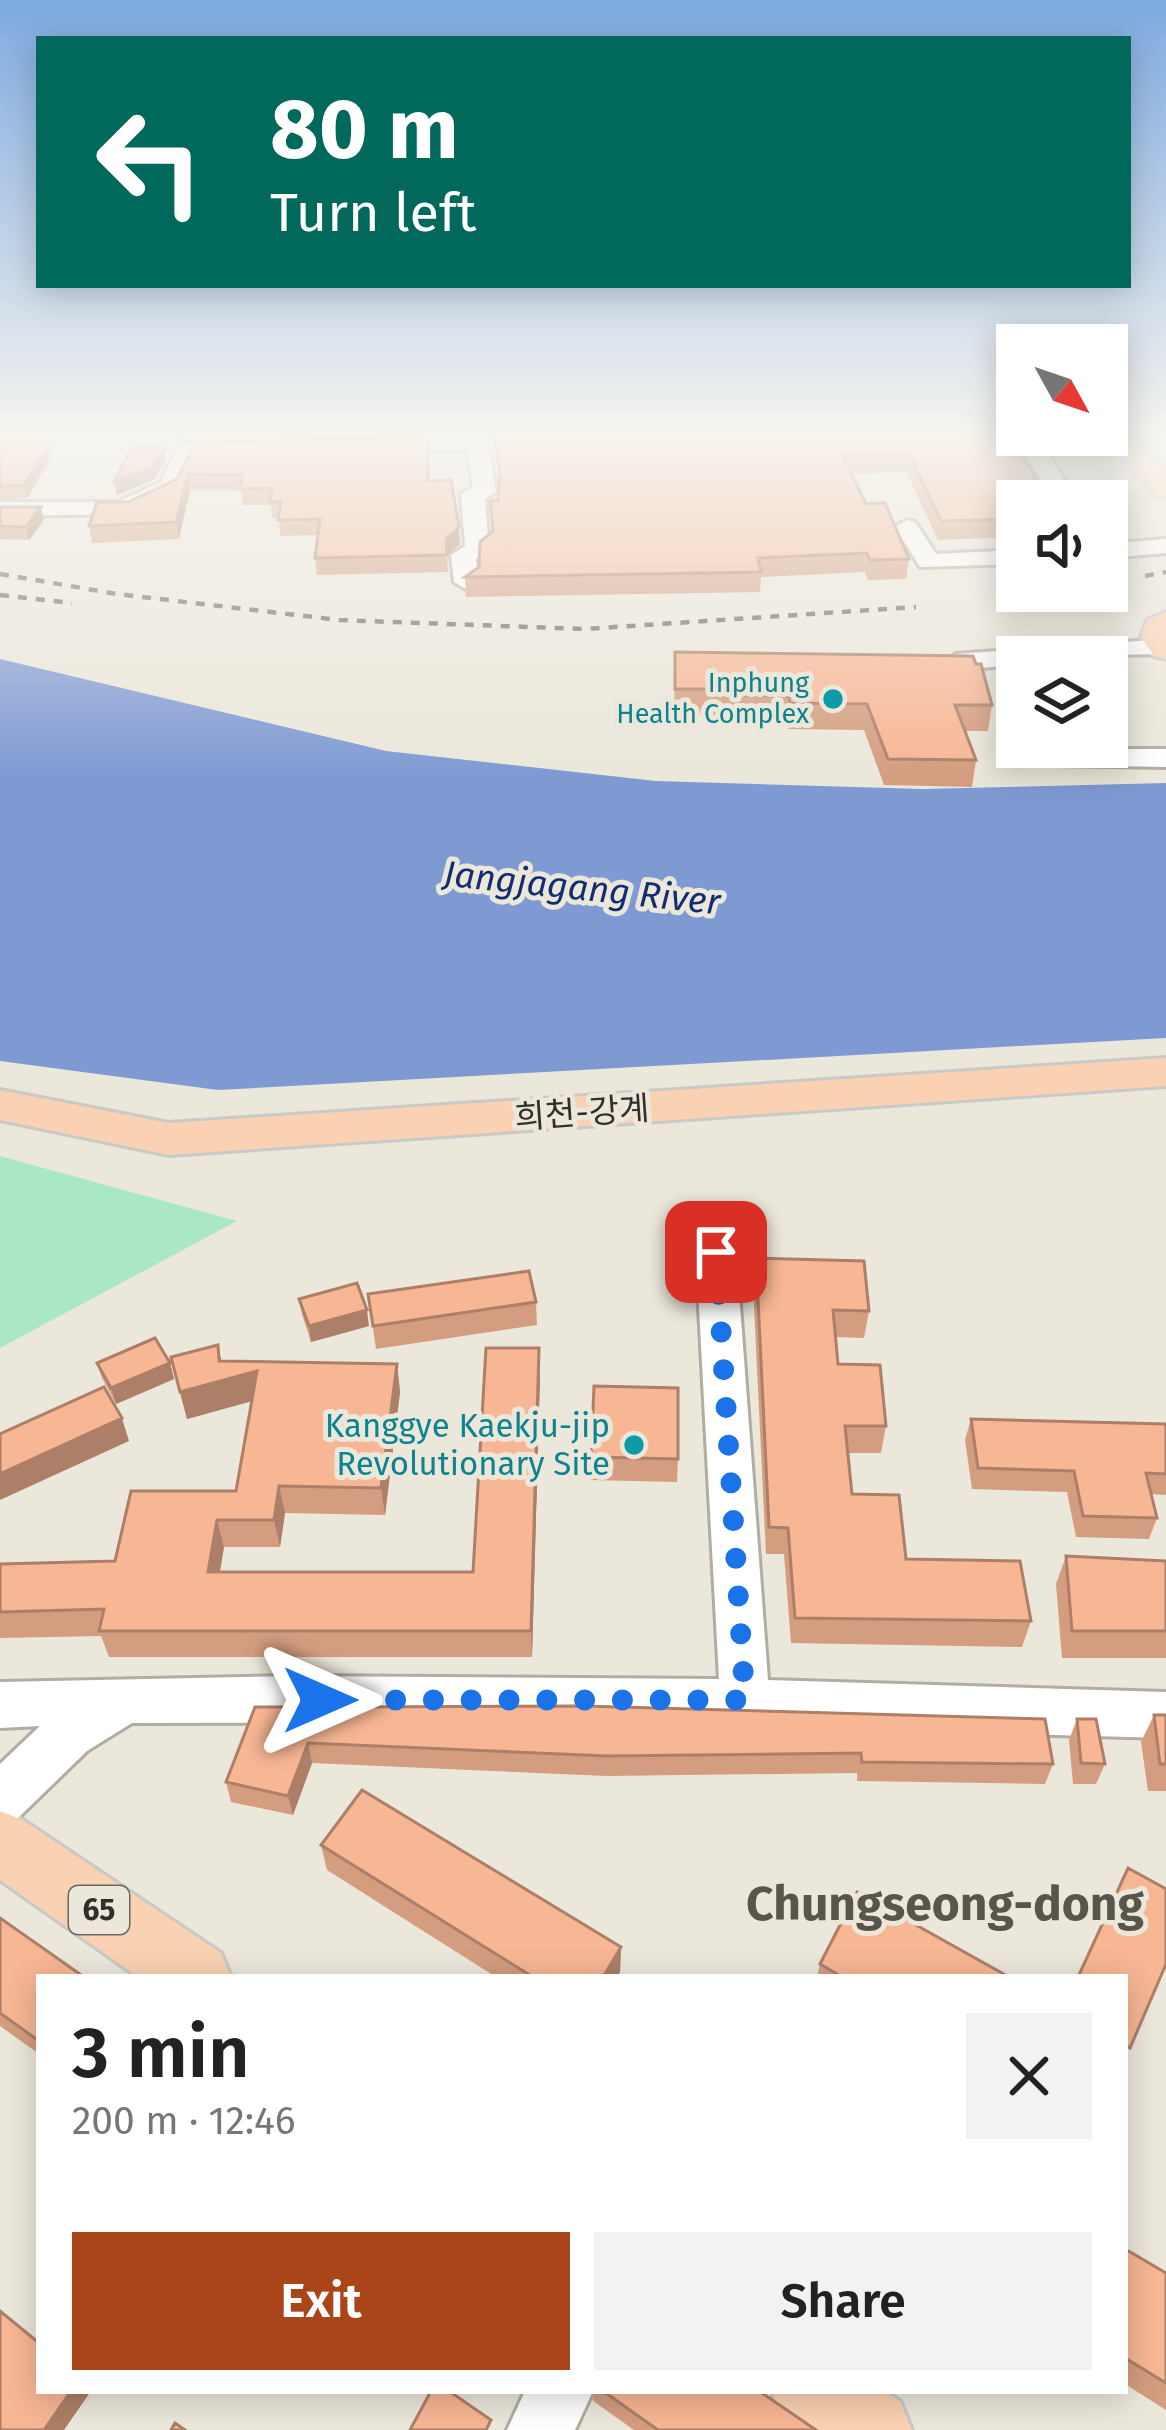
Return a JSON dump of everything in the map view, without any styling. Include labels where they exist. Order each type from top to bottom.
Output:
[{"type":"main road","name":"희천-강계","points":[[0,1105],[169,1138],[1166,1072]]},
{"type":"main road","name":"65","points":[[0,1842],[193,1974]]},
{"type":"main road","points":[[817,2394],[871,2430]]},
{"type":"street","points":[[466,582],[463,555],[477,548]]},
{"type":"street","points":[[920,548],[929,562],[996,558]]},
{"type":"street","points":[[1128,643],[1164,639]]},
{"type":"street","points":[[956,662],[996,659]]},
{"type":"street","points":[[1128,754],[1166,738]]},
{"type":"street","points":[[1128,759],[1166,758]]},
{"type":"street","points":[[716,1252],[745,1700]]},
{"type":"street","points":[[0,1801],[53,1742],[86,1719],[131,1700]]},
{"type":"street","points":[[0,1705],[131,1700],[745,1700],[1166,1715]]},
{"type":"street","points":[[540,2430],[558,2394]]},
{"type":"green space","points":[[0,1156],[237,1221],[0,1348]]},
{"type":"water","name":"Jangjagang River","points":[[0,659],[386,751],[656,781],[922,789],[1166,783],[1166,1038],[218,1090],[0,1061]]},
{"type":"building","points":[[316,548],[447,548],[447,555],[315,558]]},
{"type":"building","points":[[480,548],[904,548],[909,559],[870,560],[867,553],[758,558],[761,572],[465,577],[479,567]]},
{"type":"building","points":[[675,652],[973,656],[981,664],[992,705],[955,705],[976,760],[888,759],[867,704],[790,703],[789,696],[712,695],[712,689],[675,689]]},
{"type":"building","points":[[756,1258],[864,1261],[869,1311],[833,1310],[838,1364],[880,1365],[886,1426],[845,1426],[852,1494],[899,1495],[906,1559],[1020,1561],[1031,1621],[795,1618],[788,1528],[769,1527]]},
{"type":"building","points":[[529,1271],[536,1302],[373,1326],[368,1294]]},
{"type":"building","points":[[357,1283],[367,1310],[309,1326],[299,1299]]},
{"type":"building","points":[[155,1338],[170,1363],[111,1388],[97,1363]]},
{"type":"building","points":[[218,1345],[219,1361],[397,1364],[381,1488],[279,1486],[274,1520],[217,1520],[208,1572],[473,1572],[486,1348],[539,1348],[531,1631],[99,1631],[104,1609],[0,1612],[0,1564],[115,1561],[131,1491],[236,1491],[257,1371],[180,1392],[171,1357]]},
{"type":"building","name":"Kanggye Kaekju-jip Revolutionary Site","points":[[594,1386],[678,1388],[678,1459],[591,1457]]},
{"type":"building","points":[[104,1387],[122,1418],[0,1474],[0,1434]]},
{"type":"building","points":[[971,1419],[1166,1424],[1166,1474],[1146,1473],[1157,1518],[1083,1516],[1074,1471],[978,1468]]},
{"type":"building","points":[[1066,1556],[1166,1561],[1166,1631],[1072,1631]]},
{"type":"building","points":[[583,1706],[1045,1719],[1053,1764],[862,1762],[861,1753],[607,1756],[308,1743],[288,1796],[226,1782],[255,1707],[293,1707],[339,1717],[340,1707]]},
{"type":"building","points":[[1154,1715],[1166,1715],[1166,1764],[1160,1764]]},
{"type":"building","points":[[1077,1719],[1096,1719],[1105,1764],[1081,1763]]},
{"type":"building","points":[[362,1790],[621,1947],[605,1974],[528,1974],[321,1845]]},
{"type":"building","points":[[1128,1868],[1166,1889],[1166,1964],[1130,2048],[1128,1974],[1079,1974]]},
{"type":"building","points":[[857,1892],[1004,1974],[837,1974],[820,1964]]},
{"type":"building","points":[[0,1918],[80,1974],[36,1974],[36,2039],[0,2013]]},
{"type":"building","points":[[1128,2251],[1166,2273],[1166,2383],[1128,2360]]},
{"type":"building","points":[[0,2311],[36,2341],[36,2394],[69,2394],[44,2430],[0,2430]]},
{"type":"building","points":[[429,2394],[453,2394],[491,2420],[486,2430],[410,2430]]},
{"type":"building","points":[[607,2394],[763,2394],[816,2430],[658,2430]]},
{"type":"railway","points":[[1145,576],[1166,572]]},
{"type":"railway","points":[[0,574],[117,594],[339,620],[585,629],[916,607]]},
{"type":"railway","points":[[0,595],[72,603]]},
{"type":"place","name":"Inphung Health Complex","points":[[833,699]]},
{"type":"place","name":"Kanggye Kaekju-jip Revolutionary Site","points":[[634,1445]]},
{"type":"district","name":"Chungseong-dong","points":[[945,1904]]},
{"type":"route","points":[[320,1700],[745,1700],[716,1252]]}]
